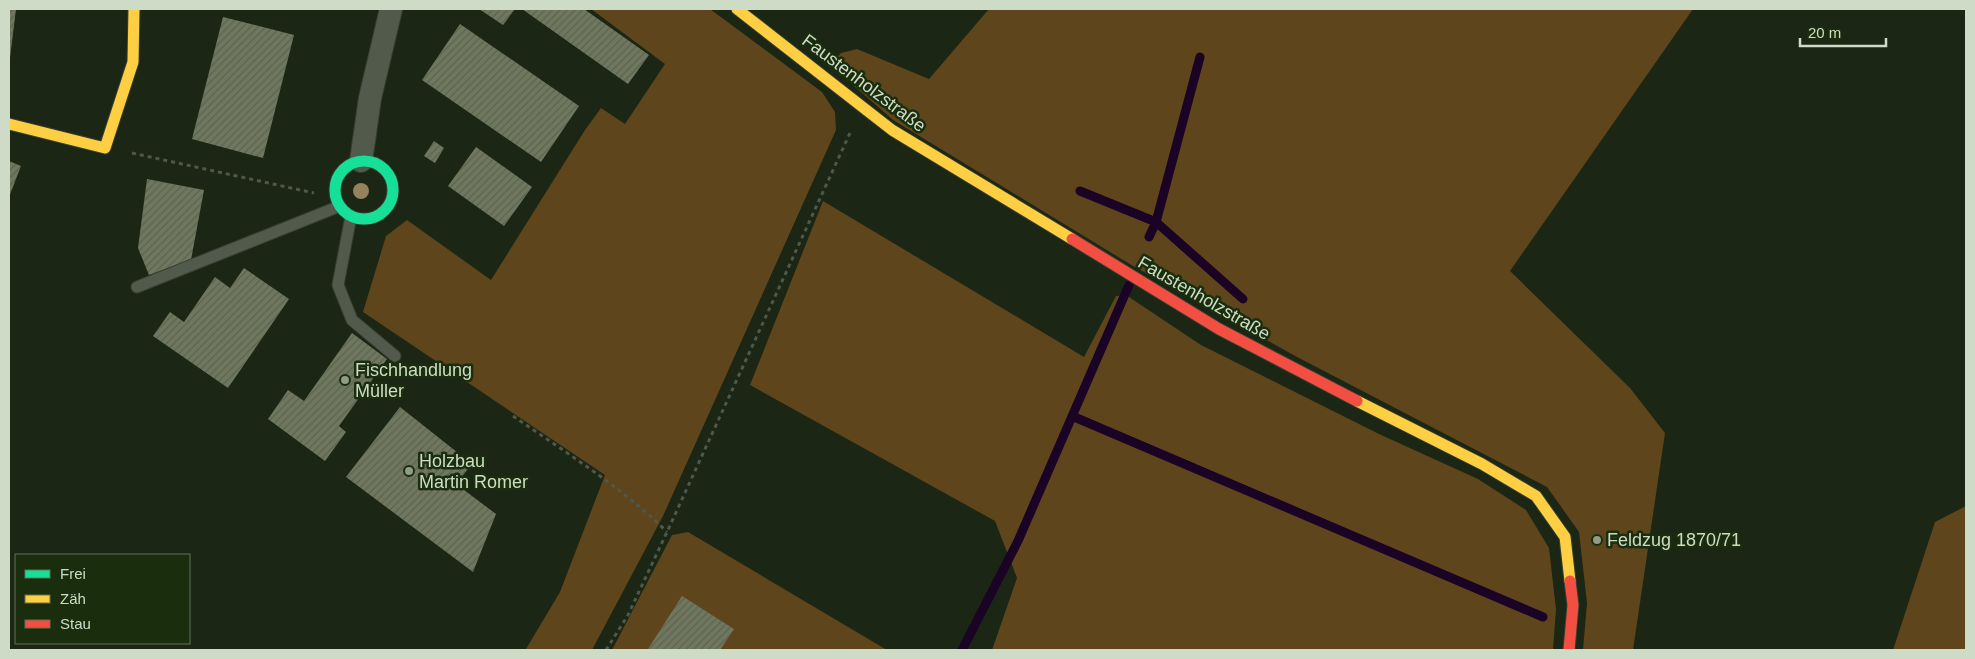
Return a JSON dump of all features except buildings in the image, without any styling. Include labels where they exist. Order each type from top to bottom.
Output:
[{"type":"street","points":[[9,124],[105,148],[133,62],[134,9]]},
{"type":"street","points":[[361,161],[370,98],[391,9]]},
{"type":"street","name":"Faustenholzstraße","points":[[737,9],[892,130],[1219,329],[1385,416],[1482,464],[1536,496],[1565,537],[1572,605],[1569,650]]},
{"type":"street","points":[[361,161],[377,164],[389,175],[392,182],[392,198],[382,212],[376,216],[360,218],[351,216],[338,202],[336,182],[340,174],[352,163],[361,161]]},
{"type":"lane","points":[[137,287],[338,202]]},
{"type":"lane","points":[[351,216],[338,285],[352,320],[395,356]]},
{"type":"path","points":[[606,650],[628,615],[850,134],[850,96]]},
{"type":"path","points":[[105,148],[338,202]]},
{"type":"path","points":[[513,416],[612,484],[646,511],[667,532]]},
{"type":"shaded area","points":[[591,9],[710,9],[822,92],[835,112],[836,130],[663,516],[592,650],[528,650],[526,649],[560,592],[605,475],[363,312],[386,236],[407,220],[491,280],[585,130],[601,108],[625,124],[665,64]]},
{"type":"shaded area","points":[[989,9],[1693,9],[1510,271],[1630,388],[1665,433],[1633,650],[1583,650],[1587,603],[1579,532],[1547,487],[1299,358],[1133,266],[893,120],[830,65],[841,53],[857,49],[929,79]]},
{"type":"shaded area","points":[[823,201],[1084,357],[1116,296],[1126,295],[1201,345],[1379,434],[1478,479],[1526,510],[1549,548],[1556,609],[1553,650],[992,650],[1017,578],[995,521],[750,385]]},
{"type":"shaded area","points":[[1966,506],[1966,650],[1893,650],[1935,522]]},
{"type":"shaded area","points":[[688,532],[887,650],[612,650],[672,535]]},
{"type":"waterway","points":[[1149,237],[1156,222],[1200,57]]},
{"type":"waterway","points":[[1080,191],[1156,222],[1243,299]]},
{"type":"waterway","points":[[962,650],[1018,541],[1129,285]]},
{"type":"waterway","points":[[1072,416],[1543,617]]},
{"type":"traffic: fast","points":[[364,161],[375,163],[388,174],[393,190],[391,201],[380,214],[364,219],[353,217],[340,206],[335,190],[337,179],[348,166],[364,161]]},
{"type":"traffic: slow","points":[[9,124],[105,148],[133,62],[134,9]]},
{"type":"traffic: slow","points":[[737,9],[892,130],[1072,239]]},
{"type":"traffic: slow","points":[[1357,401],[1482,464],[1536,496],[1565,537],[1570,581]]},
{"type":"traffic: jam","points":[[1072,239],[1219,329],[1357,401]]},
{"type":"traffic: jam","points":[[1569,650],[1573,605],[1570,581]]},
{"type":"place","name":"Fischhandlung Müller","points":[[345,380]]},
{"type":"place","name":"Holzbau Martin Romer","points":[[409,471]]},
{"type":"place","name":"Feldzug 1870/71","points":[[1597,540]]}]
